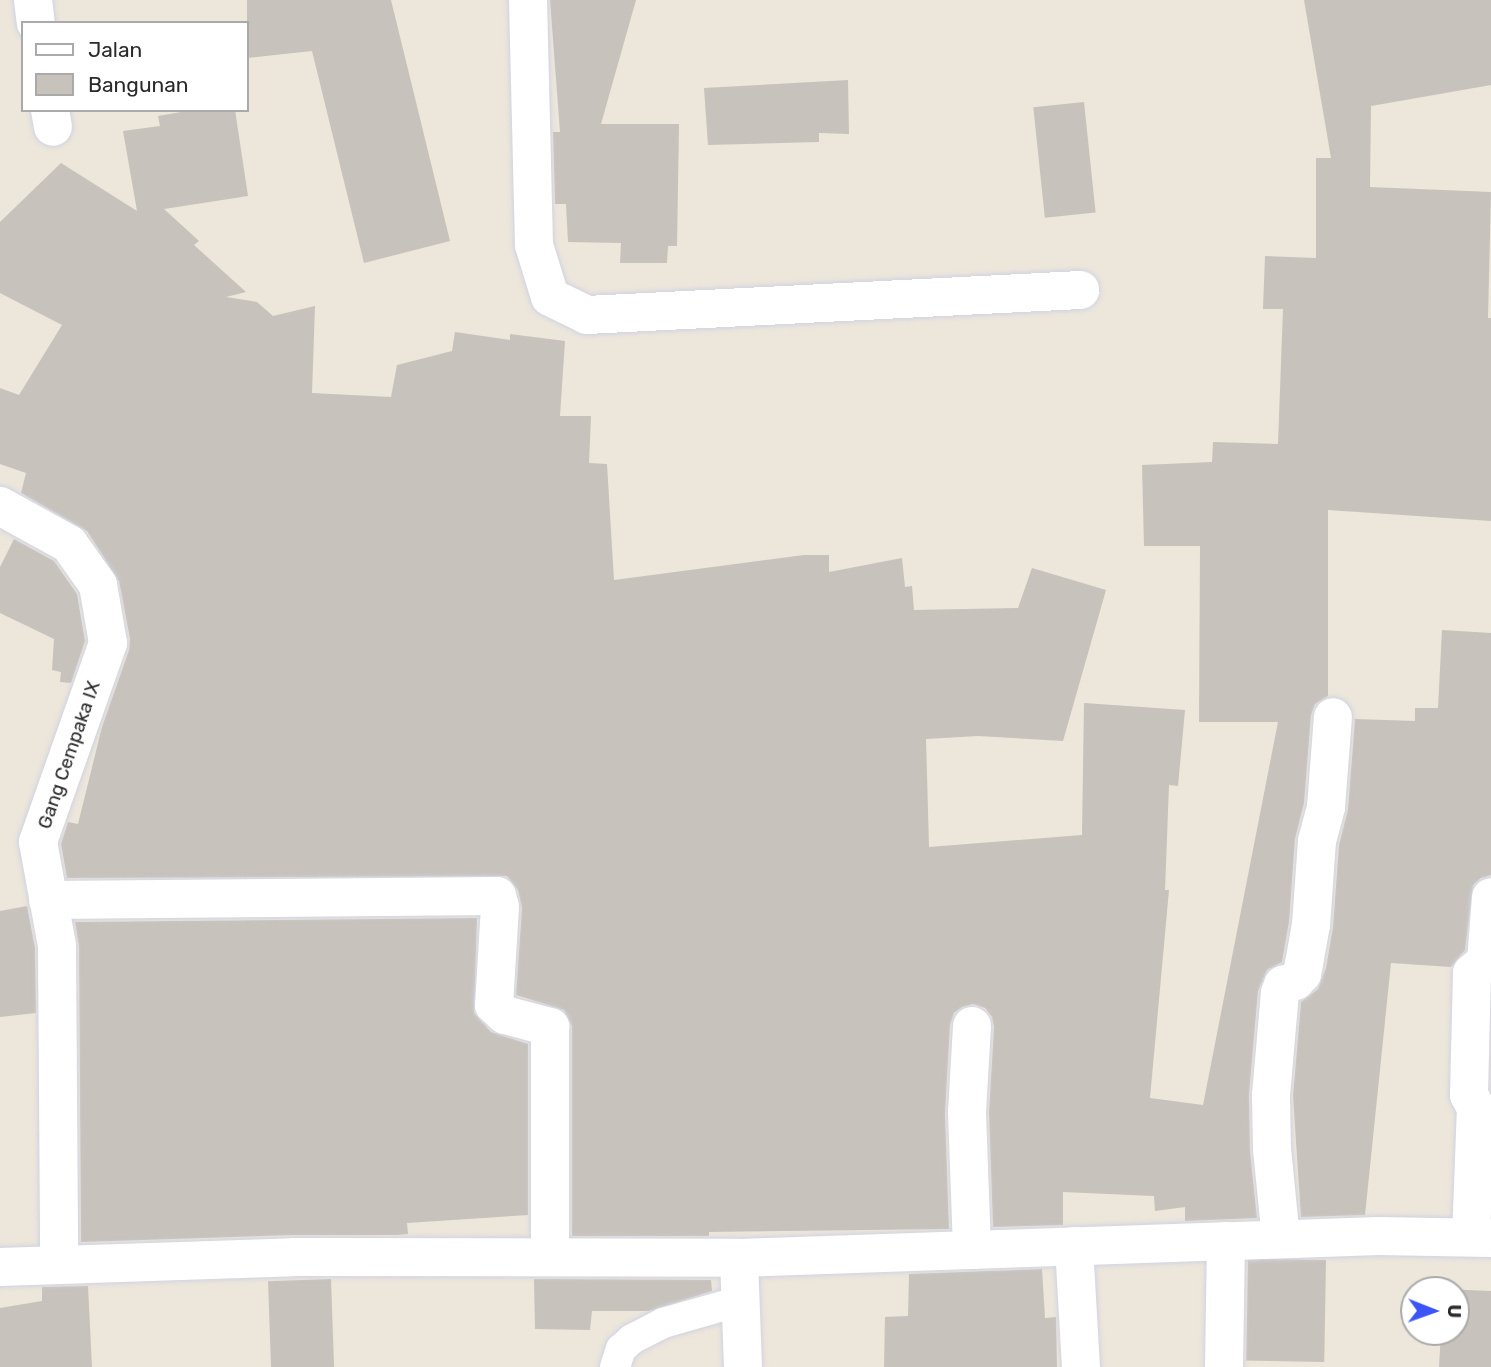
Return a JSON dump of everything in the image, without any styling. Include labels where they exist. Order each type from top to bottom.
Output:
[{"type":"street","points":[[33,0],[36,21]]},
{"type":"street","points":[[528,0],[534,244],[550,297],[587,314],[1080,290]]},
{"type":"street","name":"Gang Cempaka IX","points":[[0,506],[69,544],[98,585],[108,643],[38,842],[57,946],[59,1265]]},
{"type":"street","points":[[1281,1239],[1272,1149],[1271,1095],[1280,993],[1283,985],[1295,981],[1302,974],[1311,925],[1317,841],[1326,807],[1333,717]]},
{"type":"street","points":[[48,900],[497,896],[500,901],[494,1005],[505,1015],[550,1027],[550,1255]]},
{"type":"street","points":[[0,1267],[295,1257],[550,1255],[739,1258],[1380,1236],[1481,1237],[1476,1108],[1469,1095],[1472,973],[1486,961],[1491,897]]},
{"type":"street","points":[[972,1026],[967,1112],[972,1250]]},
{"type":"street","points":[[1224,1367],[1226,1241]]},
{"type":"street","points":[[1074,1246],[1081,1367]]},
{"type":"street","points":[[739,1258],[743,1367]]},
{"type":"lane","points":[[615,1367],[621,1349],[632,1339],[663,1323],[740,1301]]},
{"type":"building","points":[[247,0],[391,0],[450,241],[364,263],[312,51],[248,58]]},
{"type":"building","points":[[550,0],[636,0],[601,124],[679,124],[677,246],[668,246],[667,263],[620,263],[621,243],[568,242],[566,204],[555,204],[553,132],[560,132]]},
{"type":"building","points":[[1304,0],[1491,0],[1491,85],[1371,106],[1370,187],[1491,192],[1488,318],[1491,318],[1491,521],[1328,510],[1328,696],[1315,704],[1311,715],[1304,803],[1295,839],[1289,922],[1282,962],[1267,970],[1258,991],[1249,1095],[1250,1151],[1257,1218],[1185,1221],[1185,1207],[1155,1211],[1154,1196],[1063,1192],[1063,1225],[993,1227],[989,1112],[994,1027],[992,1017],[985,1008],[973,1004],[954,1013],[950,1025],[945,1113],[949,1229],[709,1232],[709,1236],[572,1236],[572,1026],[564,1010],[516,995],[522,908],[518,890],[507,876],[67,878],[61,844],[68,822],[78,824],[102,727],[129,650],[130,639],[119,581],[87,531],[21,493],[26,473],[0,464],[0,388],[19,395],[62,325],[0,293],[0,222],[61,163],[137,211],[123,131],[160,126],[158,116],[181,112],[235,112],[248,196],[164,209],[199,241],[194,245],[246,292],[226,297],[257,302],[273,316],[315,306],[312,393],[391,397],[397,365],[452,351],[455,332],[510,340],[510,334],[565,341],[560,416],[591,416],[589,463],[607,464],[614,580],[804,555],[829,555],[829,572],[902,558],[905,587],[912,586],[914,610],[1018,608],[1032,568],[1106,590],[1063,741],[978,736],[926,739],[929,847],[1082,835],[1084,703],[1185,710],[1178,786],[1169,785],[1165,890],[1169,890],[1150,1098],[1203,1105],[1278,722],[1199,722],[1200,546],[1144,546],[1142,465],[1212,462],[1213,442],[1278,444],[1283,309],[1263,309],[1265,256],[1316,258],[1316,158],[1331,158]]},
{"type":"building","points":[[848,80],[849,134],[819,133],[819,142],[708,145],[704,88]]},
{"type":"building","points":[[1084,102],[1096,212],[1045,218],[1033,107]]},
{"type":"building","points":[[14,539],[54,561],[77,594],[85,641],[71,683],[60,682],[61,672],[52,670],[54,639],[0,613],[0,567]]},
{"type":"building","points":[[1442,630],[1491,633],[1491,875],[1481,878],[1473,885],[1465,950],[1451,967],[1391,963],[1365,1215],[1301,1217],[1293,1096],[1301,1002],[1318,989],[1326,968],[1333,927],[1339,845],[1348,809],[1355,719],[1415,721],[1415,708],[1438,708]]},
{"type":"building","points":[[27,906],[35,948],[36,1013],[0,1017],[0,911]]},
{"type":"building","points":[[477,918],[474,1013],[491,1032],[528,1044],[528,1215],[407,1223],[408,1234],[397,1235],[293,1235],[81,1242],[79,946],[75,922]]},
{"type":"building","points":[[1248,1259],[1326,1260],[1324,1362],[1246,1361]]},
{"type":"building","points":[[1042,1269],[1045,1318],[1056,1317],[1057,1367],[884,1367],[885,1317],[908,1316],[909,1274]]},
{"type":"building","points":[[331,1279],[334,1367],[271,1367],[268,1281]]},
{"type":"building","points":[[534,1279],[711,1280],[712,1291],[649,1311],[592,1311],[590,1330],[535,1329]]},
{"type":"building","points":[[88,1286],[92,1367],[0,1367],[0,1308],[42,1301],[42,1287]]},
{"type":"building","points":[[1470,1290],[1491,1291],[1491,1367],[1439,1367],[1440,1346],[1470,1346]]}]
